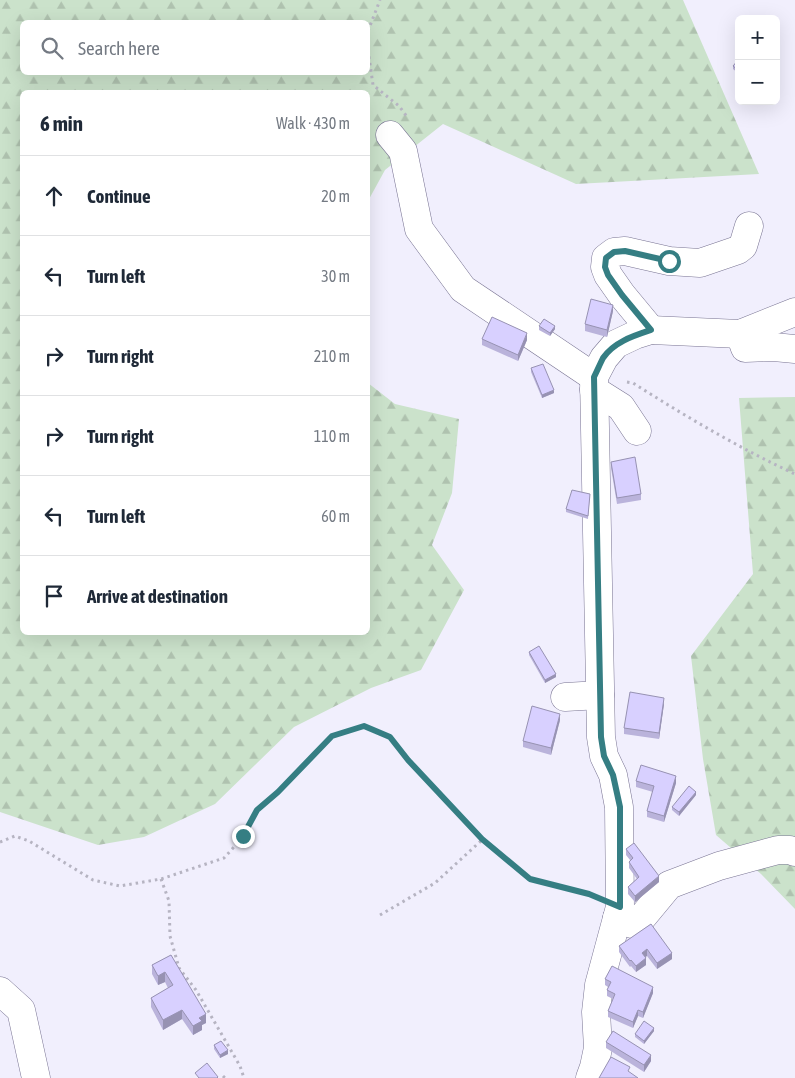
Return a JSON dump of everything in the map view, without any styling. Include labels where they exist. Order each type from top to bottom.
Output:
[{"type":"street","points":[[390,135],[403,151],[419,229],[464,289],[594,383],[622,407],[637,431]]},
{"type":"street","points":[[651,330],[608,275],[605,267],[606,258],[614,252],[625,251],[669,261],[700,263],[738,250],[743,246],[749,226]]},
{"type":"street","points":[[590,1078],[598,1048],[596,1012],[599,985],[618,912],[620,807],[613,775],[604,756],[601,737],[594,383],[604,358],[616,344],[635,335],[651,330],[740,334],[795,312]]},
{"type":"street","points":[[740,334],[745,348],[774,347],[795,349]]},
{"type":"street","points":[[565,697],[600,695]]},
{"type":"street","points":[[618,912],[632,924],[640,920],[669,885],[718,866],[778,850],[795,852]]},
{"type":"street","points":[[0,990],[21,1010],[36,1078]]},
{"type":"path","points":[[370,26],[380,0]]},
{"type":"path","points":[[370,64],[373,85]]},
{"type":"path","points":[[594,383],[633,383],[759,457],[795,474]]},
{"type":"path","points":[[0,842],[15,836],[29,841],[92,880],[120,886],[161,879],[224,858],[243,836],[257,810],[278,792],[332,736],[364,726],[390,737],[408,760],[482,839],[530,879],[589,894],[618,912]]},
{"type":"path","points":[[380,915],[435,883],[482,839]]},
{"type":"path","points":[[161,879],[169,901],[170,936],[179,968],[196,990],[240,1066],[244,1078]]},
{"type":"green space","points":[[0,0],[683,0],[759,174],[576,184],[443,124],[385,170],[370,197],[370,90],[20,90],[20,635],[370,635],[370,385],[395,404],[459,419],[452,493],[432,545],[464,590],[421,670],[371,688],[294,727],[215,804],[144,837],[98,845],[0,812]]},
{"type":"green space","points":[[795,397],[795,909],[761,874],[716,835],[703,759],[691,656],[753,574],[739,398]]},
{"type":"building","points":[[591,299],[613,305],[607,330],[585,324]]},
{"type":"building","points":[[492,317],[527,333],[518,355],[482,339]]},
{"type":"building","points":[[544,319],[555,326],[550,333],[539,326]]},
{"type":"building","points":[[543,364],[554,390],[542,395],[531,368]]},
{"type":"building","points":[[635,457],[641,494],[617,498],[611,462]]},
{"type":"building","points":[[572,490],[590,494],[588,516],[566,509]]},
{"type":"building","points":[[539,646],[556,674],[545,680],[529,652]]},
{"type":"building","points":[[630,692],[664,698],[659,733],[624,728]]},
{"type":"building","points":[[532,706],[560,714],[551,748],[523,741]]},
{"type":"building","points":[[641,765],[676,776],[664,816],[647,811],[654,786],[636,781]]},
{"type":"building","points":[[689,786],[696,792],[679,812],[672,807]]},
{"type":"building","points":[[634,843],[659,876],[635,896],[628,887],[639,877],[629,862],[633,858],[626,849]]},
{"type":"building","points":[[651,924],[672,953],[657,963],[647,949],[642,953],[646,958],[636,966],[619,946]]},
{"type":"building","points":[[171,955],[206,1014],[199,1018],[202,1021],[193,1026],[182,1010],[163,1020],[151,998],[173,985],[165,972],[158,976],[152,965]]},
{"type":"building","points":[[612,966],[653,987],[643,1012],[638,1010],[633,1022],[608,1011],[615,994],[607,990],[611,982],[605,979]]},
{"type":"building","points":[[644,1021],[654,1028],[644,1041],[635,1034]]},
{"type":"building","points":[[613,1031],[651,1055],[644,1065],[606,1042]]},
{"type":"building","points":[[221,1041],[228,1050],[220,1055],[214,1045]]},
{"type":"building","points":[[611,1057],[630,1067],[628,1071],[638,1078],[599,1078]]},
{"type":"building","points":[[207,1063],[217,1078],[199,1078],[195,1073]]},
{"type":"route","points":[[243,836],[257,810],[278,792],[332,736],[364,726],[390,737],[408,760],[482,839],[530,879],[589,894],[620,907],[620,807],[613,775],[604,756],[601,737],[594,377],[604,358],[616,344],[651,330],[608,275],[605,267],[606,258],[614,252],[625,251],[669,261]]}]
